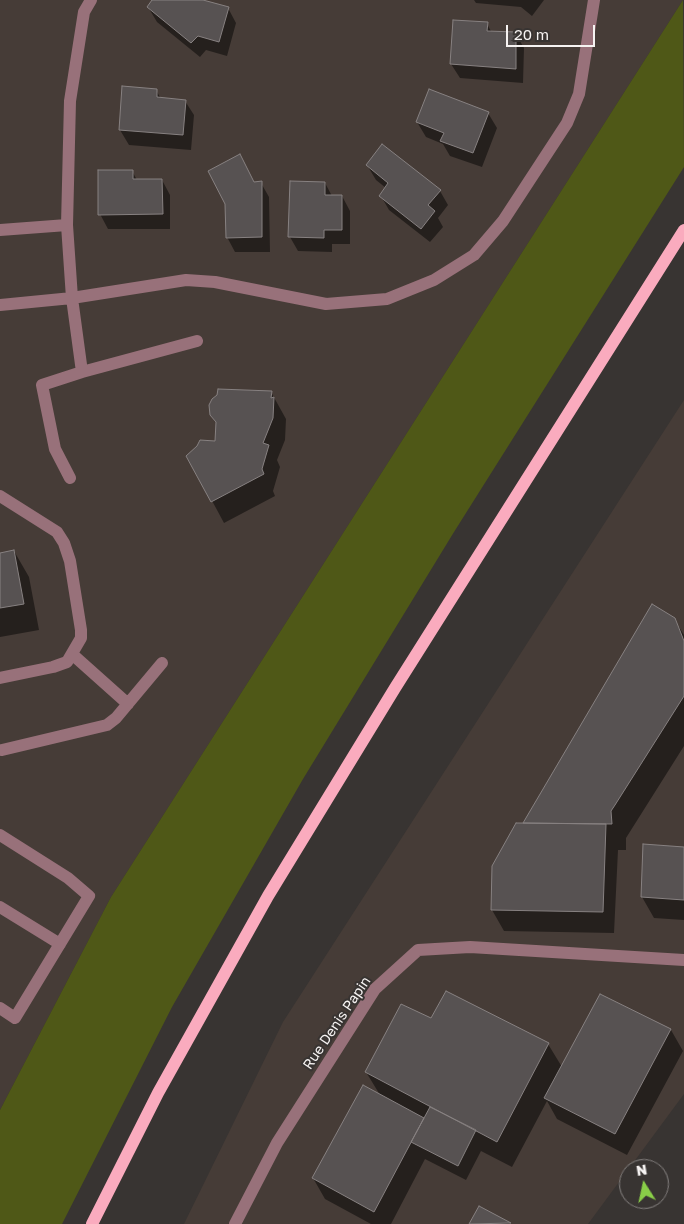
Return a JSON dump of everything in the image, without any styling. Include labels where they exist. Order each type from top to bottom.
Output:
[{"type":"main road","points":[[92,1224],[158,1093],[268,896],[395,688],[684,230]]},
{"type":"street","points":[[82,372],[72,298],[67,225],[70,101],[84,12],[91,0]]},
{"type":"street","points":[[0,305],[72,298],[186,280],[215,282],[326,304],[387,299],[434,280],[474,255],[504,222],[567,122],[579,94],[594,0]]},
{"type":"street","points":[[0,230],[67,225]]},
{"type":"street","points":[[70,478],[55,449],[42,385],[82,372],[197,341]]},
{"type":"street","points":[[0,496],[57,532],[64,543],[70,562],[81,630],[81,638],[67,662],[53,667],[0,678]]},
{"type":"street","points":[[72,654],[128,704]]},
{"type":"street","points":[[2,750],[107,725],[116,718],[162,663]]},
{"type":"street","points":[[0,835],[68,878],[89,896],[15,1018],[0,1008]]},
{"type":"street","points":[[0,907],[60,944]]},
{"type":"street","name":"Rue Denis Papin","points":[[235,1224],[277,1142],[375,989],[418,950],[470,947],[684,960]]},
{"type":"shaded area","points":[[0,0],[683,0],[111,897],[0,1110]]},
{"type":"shaded area","points":[[684,400],[684,1094],[636,1159],[619,1159],[619,1182],[588,1224],[184,1224],[283,1022]]},
{"type":"green space","points":[[683,0],[684,167],[454,532],[303,779],[172,1007],[62,1224],[0,1224],[0,1110],[111,897]]},
{"type":"building","points":[[152,0],[203,0],[229,7],[219,42],[198,36],[191,43],[147,7]]},
{"type":"building","points":[[453,20],[488,22],[487,31],[516,32],[516,69],[450,64]]},
{"type":"building","points":[[122,86],[157,89],[157,97],[186,100],[183,135],[119,130]]},
{"type":"building","points":[[429,89],[489,112],[473,153],[440,141],[444,133],[416,122]]},
{"type":"building","points":[[382,144],[441,190],[428,205],[435,211],[421,229],[379,196],[388,183],[366,165]]},
{"type":"building","points":[[240,154],[254,182],[262,181],[262,237],[226,238],[225,204],[208,171]]},
{"type":"building","points":[[98,170],[133,170],[133,179],[162,179],[163,214],[98,215]]},
{"type":"building","points":[[290,181],[325,182],[325,195],[342,195],[342,230],[324,230],[324,238],[288,237]]},
{"type":"building","points":[[218,389],[272,391],[271,398],[274,397],[273,418],[263,443],[269,445],[262,469],[264,474],[211,502],[186,456],[197,446],[200,440],[215,441],[216,422],[210,415],[209,405],[217,395]]},
{"type":"building","points":[[14,550],[24,604],[0,608],[0,553]]},
{"type":"building","points":[[652,604],[675,618],[684,641],[684,696],[611,811],[612,824],[523,823]]},
{"type":"building","points":[[516,823],[606,824],[603,912],[491,910],[492,866]]},
{"type":"building","points":[[643,844],[684,847],[684,900],[641,897]]},
{"type":"building","points":[[446,991],[549,1043],[497,1142],[365,1072],[401,1004],[431,1018]]},
{"type":"building","points":[[600,994],[671,1029],[615,1134],[544,1098]]},
{"type":"building","points":[[363,1085],[424,1118],[374,1212],[312,1178]]},
{"type":"building","points":[[430,1107],[476,1130],[458,1166],[411,1142]]},
{"type":"building","points":[[479,1206],[511,1223],[469,1224]]}]
